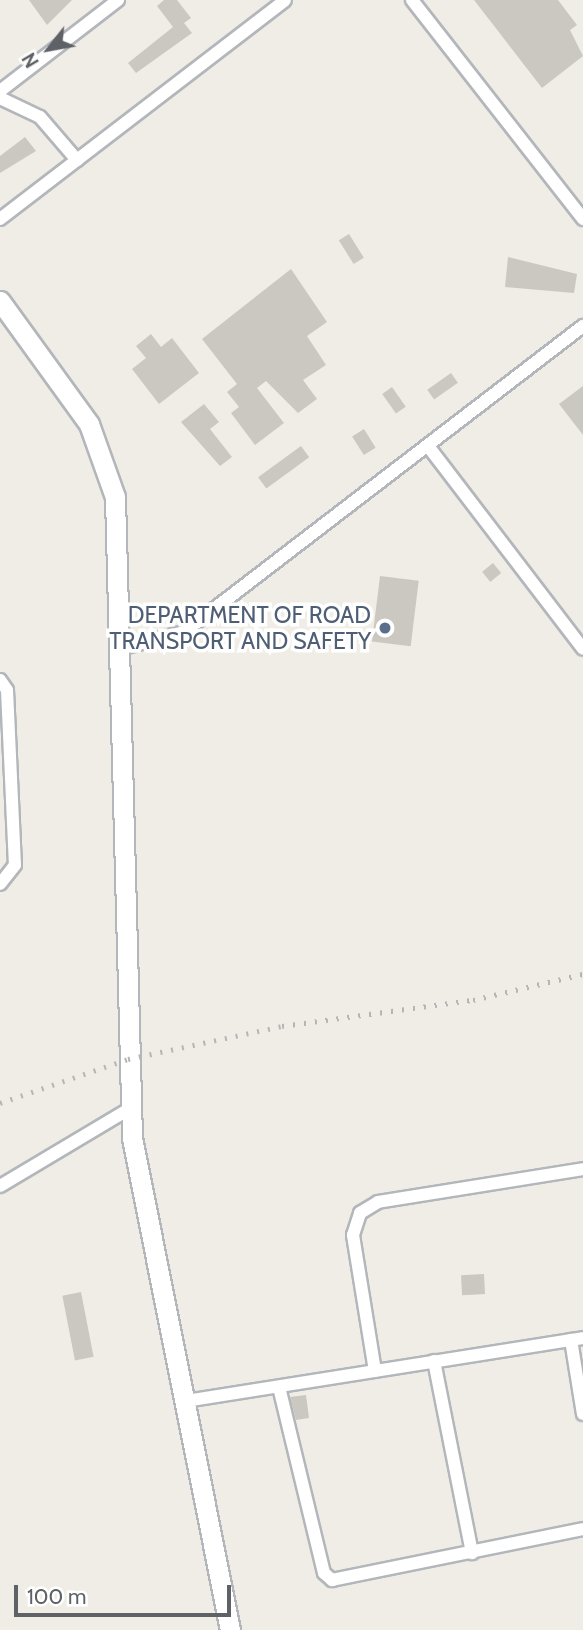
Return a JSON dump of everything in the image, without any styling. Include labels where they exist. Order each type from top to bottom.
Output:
[{"type":"street","points":[[0,90],[118,0]]},
{"type":"street","points":[[0,219],[285,0]]},
{"type":"street","points":[[412,0],[583,219]]},
{"type":"street","points":[[0,98],[40,117],[76,160]]},
{"type":"street","points":[[0,301],[72,395],[104,460],[119,527],[129,1109],[230,1630]]},
{"type":"street","points":[[123,648],[184,632],[583,326]]},
{"type":"street","points":[[428,446],[583,649]]},
{"type":"street","points":[[0,680],[8,693],[15,865],[0,884]]},
{"type":"street","points":[[0,1186],[129,1109]]},
{"type":"street","points":[[375,1371],[353,1235],[360,1213],[378,1202],[583,1169]]},
{"type":"street","points":[[186,1401],[577,1339],[583,1414]]},
{"type":"street","points":[[433,1361],[472,1553]]},
{"type":"street","points":[[279,1387],[329,1578],[472,1553],[583,1529]]},
{"type":"building","points":[[29,0],[72,0],[47,25]]},
{"type":"building","points":[[164,0],[177,0],[191,18],[184,23],[192,33],[136,73],[128,63],[173,27],[157,6]]},
{"type":"building","points":[[474,0],[558,0],[577,25],[570,30],[583,56],[542,88]]},
{"type":"building","points":[[25,137],[36,151],[0,173],[0,156]]},
{"type":"building","points":[[349,234],[364,258],[354,264],[339,240]]},
{"type":"building","points":[[508,257],[577,274],[574,293],[505,287]]},
{"type":"building","points":[[291,269],[327,322],[307,336],[326,365],[303,380],[317,399],[298,413],[266,381],[257,388],[284,423],[255,445],[231,413],[239,407],[227,392],[237,384],[202,339]]},
{"type":"building","points":[[151,334],[161,347],[172,338],[199,373],[159,404],[132,369],[146,358],[136,346]]},
{"type":"building","points":[[451,373],[458,383],[434,399],[427,390]]},
{"type":"building","points":[[583,386],[583,435],[559,404]]},
{"type":"building","points":[[392,387],[406,407],[396,414],[382,394]]},
{"type":"building","points":[[204,404],[219,422],[210,429],[232,457],[220,466],[181,422]]},
{"type":"building","points":[[364,429],[376,448],[364,455],[352,436]]},
{"type":"building","points":[[301,446],[309,457],[266,488],[258,477]]},
{"type":"building","points":[[493,563],[501,573],[490,582],[482,572]]},
{"type":"building","points":[[380,576],[419,581],[411,646],[372,642]]},
{"type":"building","points":[[484,1274],[485,1294],[462,1295],[461,1275]]},
{"type":"building","points":[[81,1292],[94,1357],[75,1360],[62,1296]]},
{"type":"building","points":[[306,1395],[309,1418],[296,1420],[290,1397]]},
{"type":"railway","points":[[0,1103],[128,1059],[282,1026],[473,1000],[583,974]]},
{"type":"place","name":"DEPARTMENT OF ROAD TRANSPORT AND SAFETY","points":[[385,628]]}]
